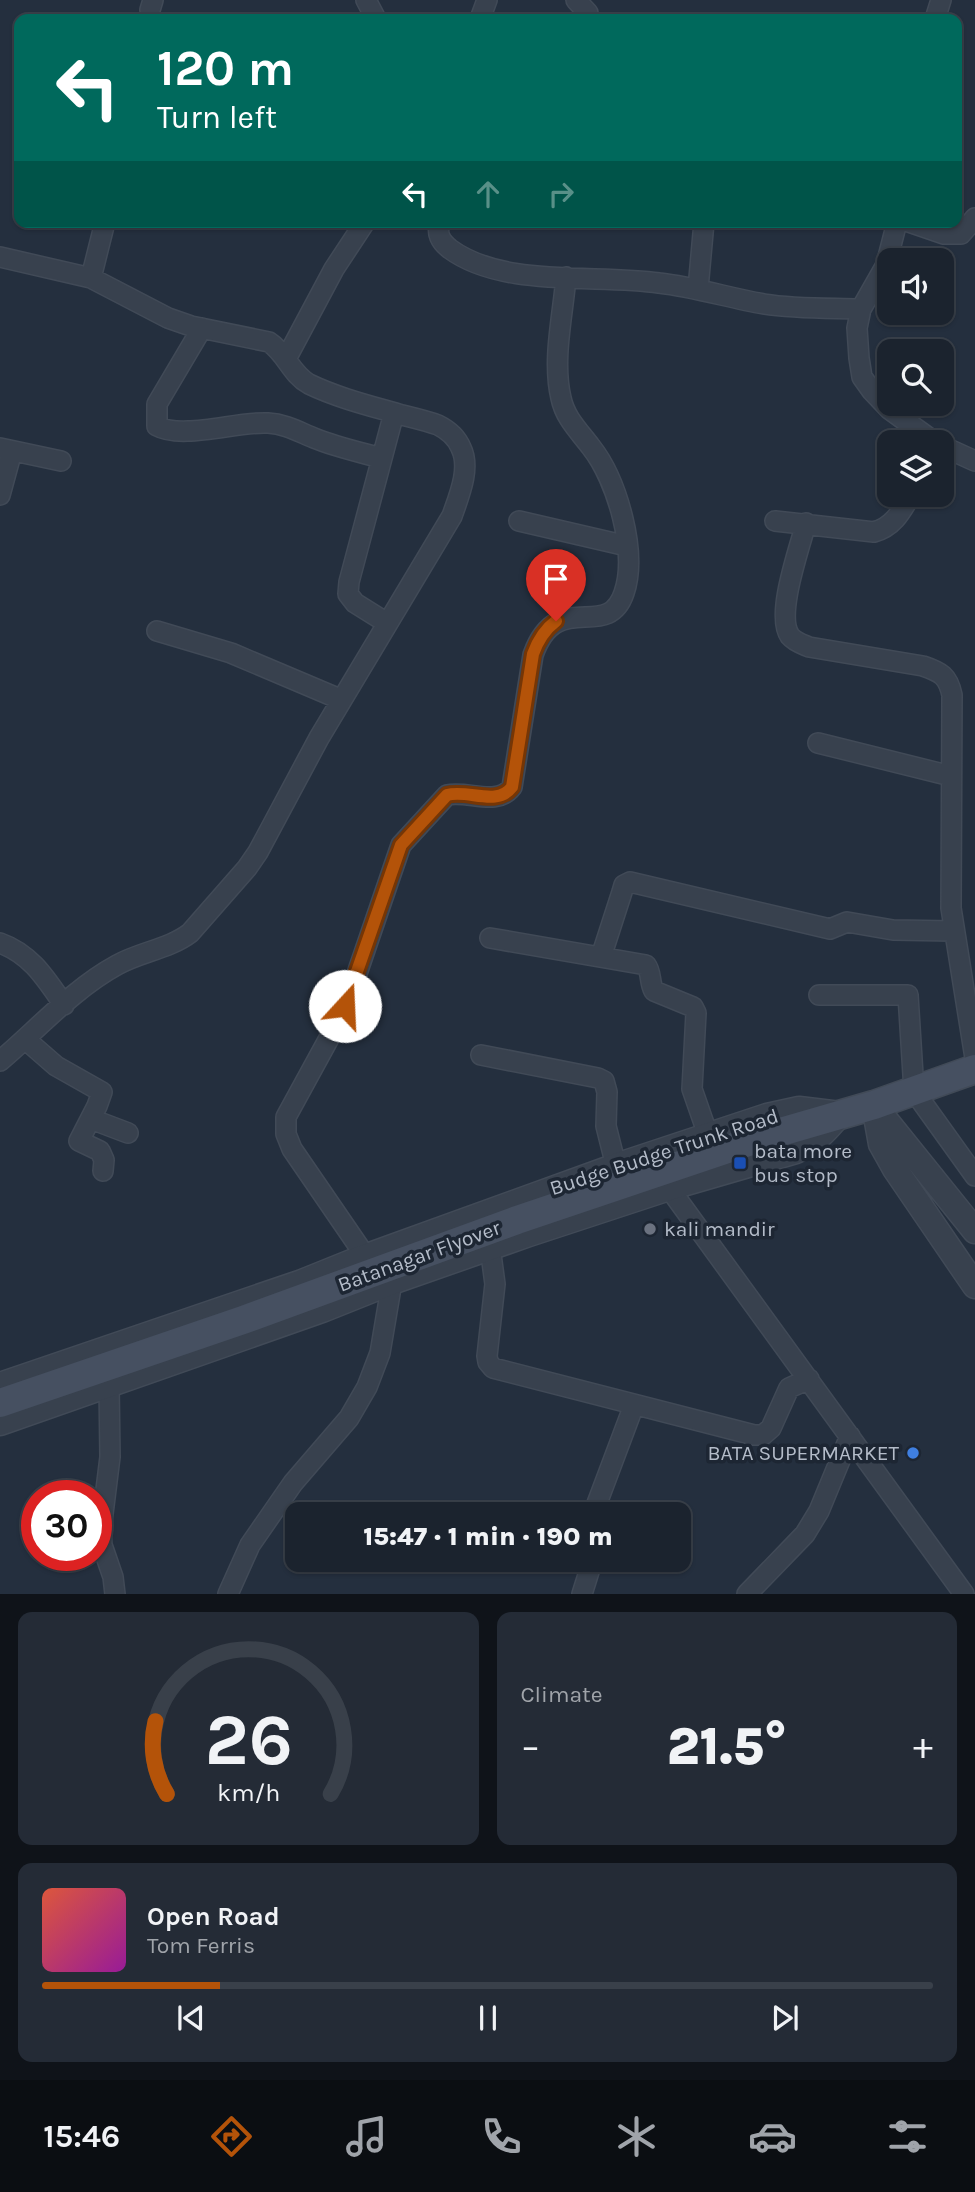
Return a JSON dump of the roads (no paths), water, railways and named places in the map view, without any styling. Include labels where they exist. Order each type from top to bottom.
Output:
[{"type":"main road","points":[[874,1105],[975,1069]]},
{"type":"main road","name":"Batanagar Flyover","points":[[0,1403],[243,1320],[517,1220],[761,1138],[874,1105]]},
{"type":"street","points":[[576,0],[587,14]]},
{"type":"street","points":[[929,228],[953,235],[961,234],[975,218]]},
{"type":"street","points":[[91,278],[104,228]]},
{"type":"street","points":[[286,359],[334,269],[361,228]]},
{"type":"street","points":[[438,228],[438,236],[445,245],[462,257],[484,266],[510,271],[658,282],[799,308],[861,309]]},
{"type":"street","points":[[698,289],[704,228]]},
{"type":"street","points":[[895,228],[886,265],[861,309],[857,328],[862,377],[890,409],[918,430]]},
{"type":"street","points":[[0,1061],[92,981],[117,965],[181,940],[190,933],[247,868],[342,700],[452,516],[463,486],[464,467],[463,450],[455,438],[440,426],[308,383],[296,374],[280,349],[269,342],[168,318],[91,278],[1,263]]},
{"type":"street","points":[[362,1258],[292,1149],[286,1134],[286,1116],[343,1010],[401,845],[447,795],[455,793],[498,798],[507,794],[512,787],[533,654],[538,641],[556,621],[574,616],[608,615],[615,610],[624,594],[628,576],[627,546],[618,502],[609,477],[592,448],[566,414],[561,398],[558,373],[566,277]]},
{"type":"street","points":[[202,328],[157,404],[157,426],[180,432],[244,423],[269,423],[290,426],[314,438],[381,458]]},
{"type":"street","points":[[387,624],[355,603],[348,594],[394,413]]},
{"type":"street","points":[[0,495],[6,450],[61,461]]},
{"type":"street","points":[[954,451],[975,461]]},
{"type":"street","points":[[775,521],[874,532],[885,529],[894,522],[903,507]]},
{"type":"street","points":[[519,521],[627,546]]},
{"type":"street","points":[[806,523],[786,604],[785,622],[795,641],[809,647],[923,666],[940,672],[949,680],[953,695],[951,908],[975,1058]]},
{"type":"street","points":[[158,631],[232,653],[342,700]]},
{"type":"street","points":[[818,743],[951,776]]},
{"type":"street","points":[[601,957],[624,885],[630,883],[830,929],[847,922],[893,930],[953,931]]},
{"type":"street","points":[[490,938],[646,965],[654,991],[693,1007],[696,1013],[692,1089],[708,1135]]},
{"type":"street","points":[[10,942],[36,965],[64,1005]]},
{"type":"street","points":[[819,995],[908,995],[915,1091],[975,1176]]},
{"type":"street","points":[[25,1039],[56,1066],[102,1092],[79,1141],[100,1151],[104,1160],[103,1171]]},
{"type":"street","points":[[481,1055],[604,1081],[607,1092],[606,1126],[616,1166]]},
{"type":"street","points":[[874,1105],[975,1230]]},
{"type":"street","points":[[874,1105],[881,1144],[895,1169],[975,1286]]},
{"type":"street","name":"Budge Budge Trunk Road","points":[[0,1385],[302,1282],[616,1166],[708,1135],[799,1109],[840,1114]]},
{"type":"street","name":"Budge Budge Trunk Road","points":[[0,1423],[322,1310],[490,1247],[668,1188],[796,1151],[824,1135],[840,1114]]},
{"type":"street","points":[[91,1119],[128,1133]]},
{"type":"street","points":[[668,1188],[964,1594]]},
{"type":"street","points":[[490,1247],[494,1291],[487,1356],[493,1368],[754,1435],[763,1435],[771,1428],[789,1388],[808,1379]]},
{"type":"street","points":[[228,1594],[250,1545],[293,1483],[349,1418],[367,1387],[380,1353],[383,1286]]},
{"type":"street","points":[[108,1384],[110,1457],[101,1538],[105,1559],[113,1577],[115,1594]]},
{"type":"street","points":[[598,1502],[634,1405]]},
{"type":"street","points":[[747,1594],[805,1534],[819,1511],[850,1436]]},
{"type":"street","points":[[582,1594],[589,1572]]},
{"type":"place","name":"bata more bus stop","points":[[740,1163]]},
{"type":"place","name":"kali mandir","points":[[650,1229]]},
{"type":"place","name":"BATA SUPERMARKET","points":[[913,1453]]}]
